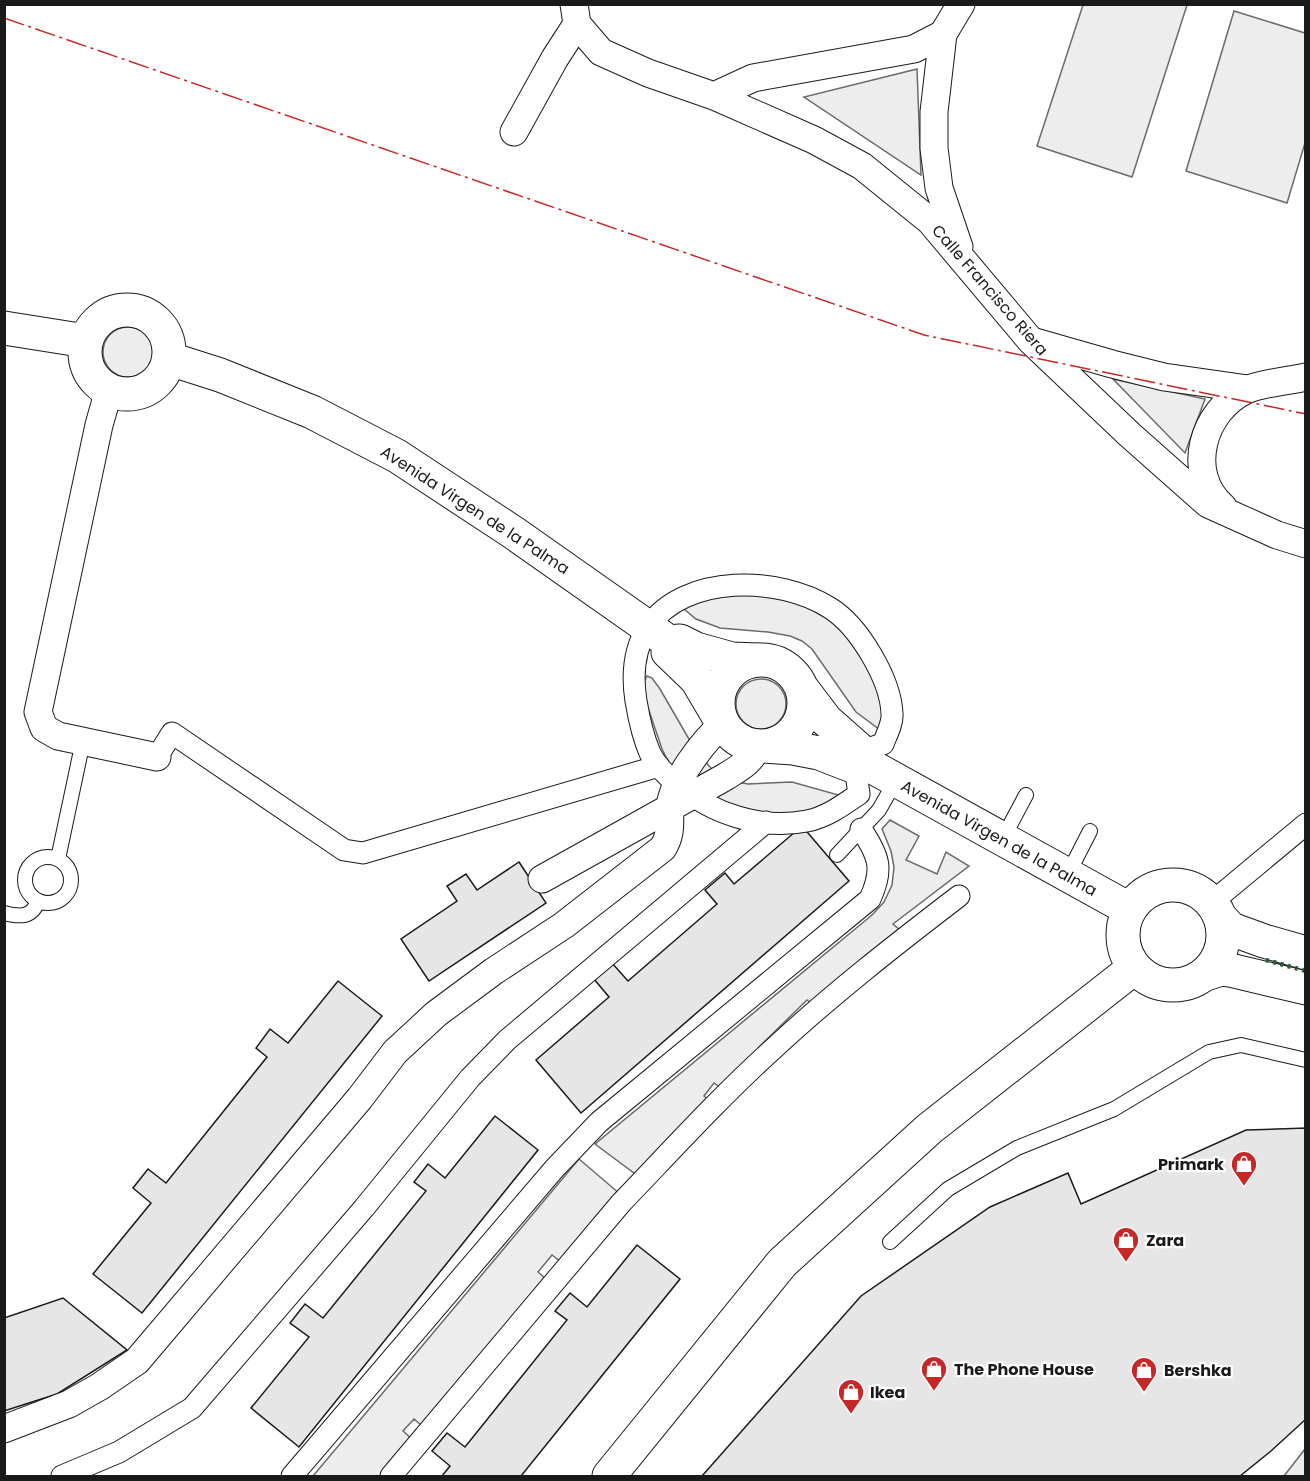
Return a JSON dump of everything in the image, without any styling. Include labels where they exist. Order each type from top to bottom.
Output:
[{"type":"street","points":[[961,4],[944,34],[934,112],[934,148],[939,188],[966,265]]},
{"type":"street","points":[[514,132],[555,58],[575,14]]},
{"type":"street","name":"Calle Francisco Riera","points":[[575,14],[601,52],[648,73],[714,96],[814,140],[862,166],[930,221],[1031,341],[1176,477],[1208,504],[1238,519],[1305,544]]},
{"type":"street","points":[[714,96],[753,78],[914,49],[944,34]]},
{"type":"street","points":[[130,309],[144,312],[156,320],[165,331],[170,345],[170,359],[158,382],[135,393],[122,393],[109,390],[99,384],[87,364],[86,341],[92,327],[102,317],[115,311],[130,309]]},
{"type":"street","points":[[4,328],[86,341]]},
{"type":"street","points":[[1031,341],[1164,377],[1248,389]]},
{"type":"street","name":"Avenida Virgen de la Palma","points":[[170,359],[220,375],[312,412],[397,456],[514,533],[658,635],[732,659],[758,660]]},
{"type":"street","points":[[1238,519],[1220,504],[1207,485],[1202,451],[1203,440],[1212,418],[1228,401],[1248,389],[1305,377]]},
{"type":"street","points":[[109,390],[96,436],[38,712],[44,728],[50,733],[157,757],[172,733],[344,850],[363,853],[674,788],[748,762],[761,746]]},
{"type":"street","points":[[757,584],[793,590],[831,608],[855,629],[873,659],[887,691],[893,716],[883,744],[870,766],[859,794],[837,809],[808,821],[777,824],[746,820],[720,812],[674,788],[651,755],[640,721],[633,682],[636,655],[658,635],[664,608],[686,595],[718,587],[757,584]]},
{"type":"street","name":"Avenida Virgen de la Palma","points":[[658,635],[668,652],[706,692],[722,722]]},
{"type":"street","points":[[758,660],[771,661],[794,675],[801,687],[804,700],[797,726],[777,743],[761,746],[750,745],[738,740],[722,722],[717,706],[718,693],[724,681],[738,667],[758,660]]},
{"type":"street","name":"Avenida Virgen de la Palma","points":[[801,687],[826,720],[870,766]]},
{"type":"street","points":[[542,879],[674,788],[697,753],[722,722]]},
{"type":"street","name":"Avenida Virgen de la Palma","points":[[761,746],[819,753],[870,766],[1129,909]]},
{"type":"street","points":[[4,1428],[69,1404],[99,1388],[137,1361],[360,1098],[395,1052],[443,1008],[564,925],[663,848],[669,839],[671,830],[674,788]]},
{"type":"street","points":[[62,1476],[119,1452],[192,1408],[364,1208],[470,1078],[507,1040],[766,822]]},
{"type":"street","points":[[1215,909],[1305,824]]},
{"type":"street","points":[[292,1476],[547,1177],[599,1122],[870,899],[878,883],[879,866],[875,849],[861,829]]},
{"type":"street","points":[[1305,953],[1232,929],[1194,890],[1184,886],[1168,885],[1153,889],[1140,897],[1129,909],[1122,939],[1126,955],[1134,968],[1146,978],[1161,984],[1177,985],[1192,982],[1221,969],[1305,988]]},
{"type":"street","points":[[391,1476],[621,1203],[660,1162],[771,1050],[878,959],[959,896]]},
{"type":"street","points":[[1206,974],[1216,962],[1222,947],[1223,931],[1215,909]]},
{"type":"street","points":[[609,1476],[782,1263],[929,1129],[1134,968]]},
{"type":"lane","points":[[58,858],[83,741]]},
{"type":"lane","points":[[837,855],[879,810],[870,766]]},
{"type":"lane","points":[[1002,840],[1026,795]]},
{"type":"lane","points":[[1067,876],[1090,831]]},
{"type":"lane","points":[[48,856],[58,858],[71,874],[71,885],[67,894],[49,903],[38,901],[30,894],[26,885],[26,875],[30,866],[38,859],[48,856]]},
{"type":"lane","points":[[4,913],[23,916],[33,911],[38,901]]},
{"type":"lane","points":[[890,1242],[948,1189],[1017,1148],[1114,1109],[1209,1052],[1241,1045],[1305,1060]]},
{"type":"shaded area","points":[[1083,5],[1187,5],[1132,177],[1037,146]]},
{"type":"shaded area","points":[[1234,11],[1305,33],[1305,143],[1287,203],[1186,171]]},
{"type":"shaded area","points":[[917,69],[921,175],[804,97]]},
{"type":"shaded area","points":[[123,327],[133,327],[146,334],[153,347],[153,357],[146,370],[133,377],[123,377],[114,373],[107,366],[103,357],[103,347],[107,338],[114,331]]},
{"type":"shaded area","points":[[1113,379],[1205,399],[1185,453]]},
{"type":"shaded area","points":[[739,592],[789,599],[817,611],[839,626],[870,669],[884,707],[883,732],[856,712],[812,649],[802,641],[768,632],[720,628],[696,619],[684,609],[690,603]]},
{"type":"shaded area","points":[[647,676],[652,678],[660,689],[697,753],[711,768],[728,780],[748,784],[792,782],[842,796],[835,802],[796,815],[750,813],[706,798],[672,769],[662,749],[644,696],[643,684]]},
{"type":"shaded area","points":[[761,679],[779,686],[786,704],[779,722],[761,729],[743,722],[736,704],[743,686]]},
{"type":"shaded area","points":[[890,820],[919,836],[906,860],[937,874],[946,852],[969,866],[893,924],[901,931],[813,1005],[807,1000],[758,1048],[763,1054],[724,1090],[714,1083],[704,1096],[712,1103],[638,1176],[595,1144],[872,915],[884,902],[892,885],[894,867],[891,851],[882,829]]},
{"type":"shaded area","points":[[579,1159],[620,1194],[561,1262],[552,1255],[538,1272],[546,1279],[422,1426],[414,1419],[403,1431],[412,1439],[381,1476],[313,1476]]},
{"type":"shaded area","points":[[1305,1449],[1305,1476],[1284,1476]]},
{"type":"building","points":[[802,826],[849,881],[581,1113],[536,1060],[609,997],[594,979],[612,963],[628,981],[717,904],[705,890],[725,873],[734,884]]},
{"type":"building","points":[[519,862],[546,903],[429,981],[401,939],[457,901],[447,886],[466,874],[477,890]]},
{"type":"building","points":[[338,981],[382,1016],[142,1313],[93,1274],[151,1203],[133,1188],[148,1169],[166,1183],[267,1057],[256,1048],[270,1029],[288,1043]]},
{"type":"building","points":[[495,1116],[538,1150],[299,1447],[251,1408],[309,1337],[290,1323],[305,1304],[323,1318],[426,1191],[414,1182],[428,1164],[445,1178]]},
{"type":"building","points":[[1306,1128],[1306,1419],[1240,1476],[702,1476],[861,1296],[990,1207],[1068,1173],[1081,1204],[1246,1130]]},
{"type":"building","points":[[637,1245],[680,1279],[521,1476],[442,1476],[450,1466],[432,1451],[447,1433],[465,1447],[567,1320],[555,1311],[570,1293],[587,1307]]},
{"type":"building","points":[[63,1298],[127,1350],[57,1394],[4,1411],[4,1318]]},
{"type":"hedge","points":[[1266,960],[1306,971]]},
{"type":"power","points":[[4,18],[924,335],[1306,414]]},
{"type":"place","name":"Primark","points":[[1244,1187]]},
{"type":"place","name":"Zara","points":[[1126,1263]]},
{"type":"place","name":"The Phone House","points":[[934,1392]]},
{"type":"place","name":"Bershka","points":[[1144,1393]]},
{"type":"place","name":"Ikea","points":[[851,1415]]}]
